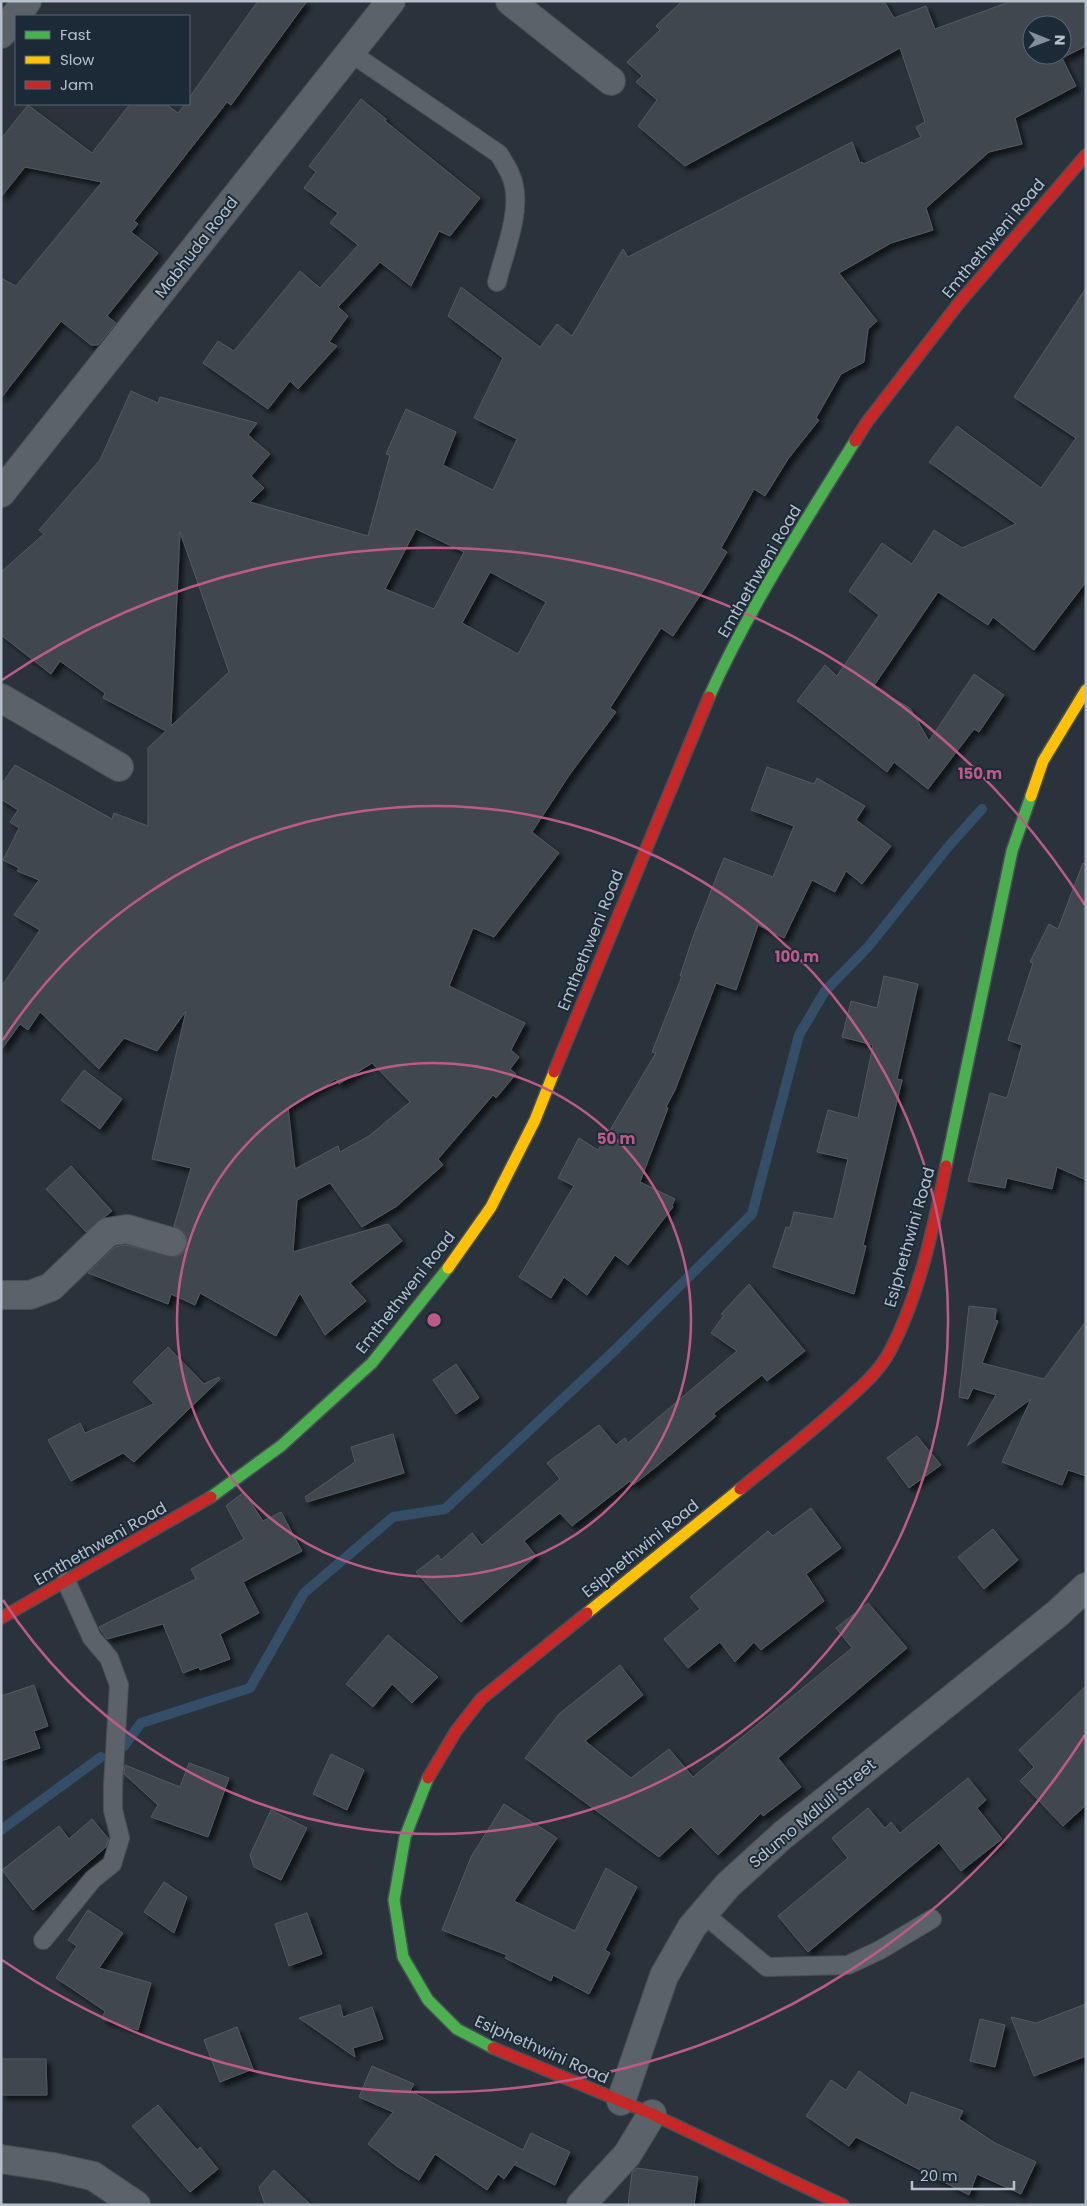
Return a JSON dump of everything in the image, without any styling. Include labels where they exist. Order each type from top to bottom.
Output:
[{"type":"street","points":[[16,15],[27,1]]},
{"type":"street","name":"Mabhuda Road","points":[[1,493],[391,1]]},
{"type":"street","points":[[510,1],[611,81]]},
{"type":"street","points":[[1,34],[15,16]]},
{"type":"street","name":"Emthethweni Road","points":[[1,1618],[207,1500],[281,1446],[372,1362],[439,1281],[491,1207],[535,1120],[697,725],[725,662],[792,543],[867,422],[959,303],[1086,155]]},
{"type":"street","name":"Esiphethwini Road","points":[[843,2205],[652,2114],[496,2050],[458,2029],[428,2000],[403,1957],[394,1900],[406,1837],[430,1773],[456,1731],[481,1699],[818,1426],[867,1382],[890,1352],[914,1292],[936,1215],[1012,851],[1043,760],[1086,690]]},
{"type":"street","points":[[1,698],[119,767]]},
{"type":"street","points":[[1,1294],[30,1296],[51,1287],[108,1232],[127,1229],[172,1242]]},
{"type":"street","name":"Sdumo Mdluli Street","points":[[621,2101],[664,1976],[692,1927],[728,1885],[783,1835],[1057,1614],[1086,1587]]},
{"type":"street","points":[[581,2205],[628,2155],[652,2114]]},
{"type":"street","points":[[1,2160],[53,2167],[93,2176],[136,2205]]},
{"type":"lane","points":[[350,53],[499,154],[510,171],[515,186],[514,212],[497,282]]},
{"type":"lane","points":[[43,1940],[93,1880],[112,1864],[120,1838],[113,1810],[119,1685],[109,1658],[92,1638],[66,1581]]},
{"type":"lane","points":[[704,1914],[767,1967],[848,1965],[880,1950],[932,1920]]},
{"type":"building","points":[[258,1],[307,1],[231,105],[227,102],[134,221],[138,224],[131,232],[158,253],[107,316],[116,323],[98,345],[91,345],[61,321],[1,398],[1,278],[16,286],[102,182],[25,167],[1,197],[1,139],[28,105],[92,153],[129,105],[167,105],[178,113],[184,105],[190,105],[190,97]]},
{"type":"building","points":[[682,1],[884,1],[894,18],[926,6],[935,29],[1012,1],[1086,1],[1086,46],[1072,53],[1072,15],[1022,15],[1022,65],[1066,65],[1076,86],[1015,118],[1022,144],[989,152],[926,208],[933,230],[891,243],[839,273],[877,321],[868,329],[864,362],[841,374],[816,418],[819,420],[788,459],[765,496],[754,489],[721,548],[727,552],[707,585],[673,636],[661,628],[610,708],[616,712],[570,774],[532,832],[559,853],[494,937],[473,928],[449,986],[525,1023],[511,1050],[519,1057],[510,1069],[516,1074],[496,1098],[493,1095],[438,1159],[443,1165],[397,1206],[362,1227],[330,1183],[297,1200],[293,1252],[388,1224],[402,1241],[350,1283],[366,1301],[325,1335],[300,1293],[276,1336],[200,1293],[195,1305],[171,1294],[168,1304],[88,1273],[115,1247],[126,1245],[175,1257],[182,1254],[187,1247],[187,1239],[184,1232],[174,1226],[191,1168],[152,1159],[186,1011],[157,1051],[124,1038],[99,1069],[40,1012],[28,1030],[20,1024],[1,1050],[1,987],[40,930],[14,915],[39,880],[17,871],[19,868],[3,860],[19,828],[10,822],[18,810],[1,799],[1,785],[15,765],[112,819],[114,813],[148,826],[148,748],[166,731],[103,698],[105,693],[60,661],[51,674],[1,635],[1,572],[44,534],[39,530],[100,460],[131,391],[158,403],[160,397],[257,423],[248,435],[270,454],[251,476],[264,488],[250,502],[368,536],[390,455],[386,454],[406,409],[456,432],[443,465],[493,490],[517,439],[474,418],[503,358],[448,316],[461,287],[540,347],[557,324],[572,336],[623,249],[628,257],[852,142],[860,163],[864,164],[921,137],[916,127],[925,122],[900,48],[685,166],[638,126],[657,100],[636,82],[642,76],[627,62],[660,30],[656,26]],"holes":[[[416,529],[464,552],[434,609],[385,589]],[[180,532],[229,672],[171,726]],[[490,572],[546,602],[518,654],[462,623]],[[372,1063],[410,1102],[369,1136],[340,1152],[338,1146],[295,1169],[288,1107],[336,1079],[339,1084]]]},
{"type":"building","points":[[361,99],[386,119],[385,121],[480,198],[450,236],[439,231],[411,286],[380,262],[338,307],[348,316],[329,342],[337,346],[298,389],[290,381],[268,409],[203,363],[218,341],[234,351],[300,271],[320,288],[358,245],[330,223],[338,213],[304,188],[316,172],[309,166]]},
{"type":"building","points":[[1086,288],[1086,582],[1034,650],[993,617],[988,625],[938,592],[873,687],[910,708],[929,741],[974,674],[1004,695],[979,732],[974,729],[928,789],[894,762],[887,772],[797,701],[825,665],[837,676],[879,615],[849,591],[882,543],[912,564],[934,530],[962,548],[1016,524],[929,462],[957,426],[1041,488],[1076,438],[1014,397]]},
{"type":"building","points":[[767,767],[814,784],[817,778],[865,806],[856,820],[891,846],[862,884],[846,871],[835,892],[812,880],[784,938],[758,925],[736,990],[716,983],[675,1090],[666,1107],[668,1108],[640,1182],[675,1199],[673,1207],[628,1265],[615,1255],[587,1295],[564,1277],[551,1298],[519,1277],[574,1186],[558,1178],[579,1138],[598,1150],[656,1053],[652,1052],[682,976],[680,976],[694,934],[724,858],[773,877],[794,826],[751,810]]},
{"type":"building","points":[[1083,863],[1086,864],[1086,1180],[1057,1167],[1052,1189],[1007,1178],[1005,1188],[968,1181],[990,1093],[1007,1098],[1022,1045],[1008,1040],[1033,963],[1030,962],[1049,924],[1058,929]]},
{"type":"building","points":[[884,976],[918,984],[897,1079],[902,1080],[863,1245],[866,1246],[854,1294],[773,1267],[786,1227],[790,1228],[794,1212],[834,1219],[848,1159],[817,1152],[828,1110],[858,1118],[873,1045],[842,1037],[851,1001],[877,1008]]},
{"type":"building","points":[[84,1070],[122,1099],[100,1129],[61,1100]]},
{"type":"building","points":[[71,1166],[112,1211],[86,1232],[46,1189]]},
{"type":"building","points":[[749,1284],[805,1351],[767,1381],[762,1375],[713,1414],[716,1416],[633,1485],[630,1481],[572,1526],[560,1513],[524,1541],[536,1556],[461,1622],[416,1572],[438,1555],[441,1560],[472,1533],[482,1545],[560,1479],[547,1463],[599,1425],[616,1445],[625,1438],[628,1443],[737,1351],[711,1333],[724,1315],[721,1314]]},
{"type":"building","points":[[969,1306],[996,1309],[995,1320],[998,1321],[982,1363],[1044,1379],[1086,1321],[1086,1476],[1068,1470],[1062,1485],[1002,1462],[1031,1399],[967,1446],[996,1395],[973,1388],[968,1399],[959,1397]]},
{"type":"building","points":[[168,1347],[204,1384],[219,1377],[220,1379],[134,1462],[123,1453],[71,1481],[48,1440],[80,1423],[85,1433],[154,1404],[133,1382]]},
{"type":"building","points":[[456,1364],[479,1398],[456,1414],[433,1380]]},
{"type":"building","points":[[393,1434],[404,1473],[307,1502],[305,1497],[355,1462],[351,1447]]},
{"type":"building","points":[[917,1436],[941,1465],[909,1488],[887,1458]]},
{"type":"building","points":[[244,1492],[263,1521],[281,1512],[302,1551],[243,1582],[259,1613],[220,1634],[230,1659],[200,1670],[199,1667],[183,1673],[163,1624],[107,1639],[99,1627],[196,1579],[191,1569],[244,1539],[226,1506]]},
{"type":"building","points":[[811,1508],[841,1548],[806,1574],[824,1601],[761,1650],[754,1642],[735,1662],[720,1642],[688,1668],[664,1639],[700,1609],[690,1597],[768,1531],[773,1536]]},
{"type":"building","points":[[993,1529],[1018,1560],[984,1589],[958,1557]]},
{"type":"building","points":[[868,1603],[907,1648],[778,1758],[801,1787],[763,1816],[761,1813],[718,1855],[691,1827],[659,1857],[525,1758],[559,1714],[620,1665],[643,1695],[585,1741],[631,1778],[669,1749],[693,1777],[852,1648],[836,1628]]},
{"type":"building","points":[[388,1635],[438,1677],[412,1703],[392,1684],[373,1707],[346,1684]]},
{"type":"building","points":[[34,1685],[48,1726],[34,1731],[40,1748],[1,1761],[1,1696]]},
{"type":"building","points":[[1086,1686],[1086,1805],[1063,1826],[1020,1781],[1034,1767],[1019,1750]]},
{"type":"building","points":[[331,1754],[364,1770],[347,1810],[313,1794]]},
{"type":"building","points":[[189,1763],[229,1778],[208,1837],[151,1817],[158,1805],[124,1774],[125,1765],[180,1787]]},
{"type":"building","points":[[968,1778],[986,1800],[977,1808],[1002,1839],[961,1871],[939,1843],[808,1952],[778,1916],[848,1858],[832,1838],[868,1808],[885,1828],[891,1822],[900,1833]]},
{"type":"building","points":[[504,1804],[557,1838],[514,1901],[575,1931],[606,1868],[637,1887],[605,1950],[610,1953],[589,1994],[553,1975],[551,1981],[505,1958],[507,1955],[442,1930],[471,1857]]},
{"type":"building","points":[[271,1810],[307,1828],[281,1880],[254,1867],[250,1855]]},
{"type":"building","points":[[92,1819],[109,1839],[106,1847],[33,1910],[2,1870],[59,1826],[69,1839]]},
{"type":"building","points":[[164,1882],[187,1897],[174,1933],[144,1912]]},
{"type":"building","points":[[88,1910],[123,1933],[99,1968],[151,1983],[138,2030],[102,2019],[105,2011],[56,1978],[77,1946],[68,1940]]},
{"type":"building","points":[[307,1913],[322,1954],[289,1966],[275,1924]]},
{"type":"building","points":[[1086,2004],[1086,2056],[1034,2076],[1011,2017],[1036,2023]]},
{"type":"building","points":[[340,2005],[343,2017],[372,2007],[383,2039],[353,2048],[355,2057],[299,2018]]},
{"type":"building","points":[[980,2019],[1005,2025],[995,2067],[970,2061]]},
{"type":"building","points":[[237,2027],[253,2069],[220,2082],[204,2040]]},
{"type":"building","points":[[1,2059],[46,2059],[47,2095],[1,2095]]},
{"type":"building","points":[[372,2066],[414,2084],[410,2091],[523,2150],[531,2133],[570,2152],[555,2185],[515,2165],[517,2161],[504,2179],[498,2174],[487,2190],[435,2154],[419,2180],[398,2167],[368,2144],[393,2112],[359,2097]]},
{"type":"building","points":[[859,2071],[907,2106],[911,2092],[963,2111],[959,2119],[995,2143],[1036,2162],[1021,2194],[977,2174],[969,2195],[856,2137],[849,2146],[806,2116],[831,2080],[846,2090]]},
{"type":"building","points":[[158,2105],[197,2150],[200,2147],[218,2169],[190,2192],[132,2126]]},
{"type":"building","points":[[637,2168],[698,2177],[694,2205],[628,2205],[632,2172]]},
{"type":"building","points":[[274,2170],[311,2205],[265,2205],[259,2187]]},
{"type":"waterway","points":[[124,1746],[141,1723],[250,1688],[304,1593],[393,1517],[445,1509],[612,1353],[752,1214],[799,1035],[825,991],[868,947],[948,847],[982,809]]},
{"type":"waterway","points":[[1,1830],[101,1757]]},
{"type":"traffic: fast","points":[[709,697],[759,599],[796,535],[855,441]]},
{"type":"traffic: fast","points":[[946,1166],[1012,851],[1031,796]]},
{"type":"traffic: fast","points":[[211,1497],[281,1446],[372,1363],[448,1268]]},
{"type":"traffic: fast","points":[[428,1778],[405,1837],[394,1900],[403,1957],[428,2000],[457,2029],[493,2048]]},
{"type":"traffic: slow","points":[[1031,796],[1043,761],[1086,690]]},
{"type":"traffic: slow","points":[[448,1268],[491,1207],[535,1120],[554,1072]]},
{"type":"traffic: slow","points":[[587,1613],[740,1489]]},
{"type":"traffic: jam","points":[[855,441],[867,422],[959,303],[1086,155]]},
{"type":"traffic: jam","points":[[554,1072],[709,697]]},
{"type":"traffic: jam","points":[[740,1489],[804,1437],[855,1392],[885,1359],[900,1330],[917,1284],[931,1236],[946,1166]]},
{"type":"traffic: jam","points":[[1,1618],[211,1497]]},
{"type":"traffic: jam","points":[[428,1778],[456,1731],[481,1699],[587,1613]]},
{"type":"traffic: jam","points":[[493,2048],[652,2114],[843,2205]]}]
